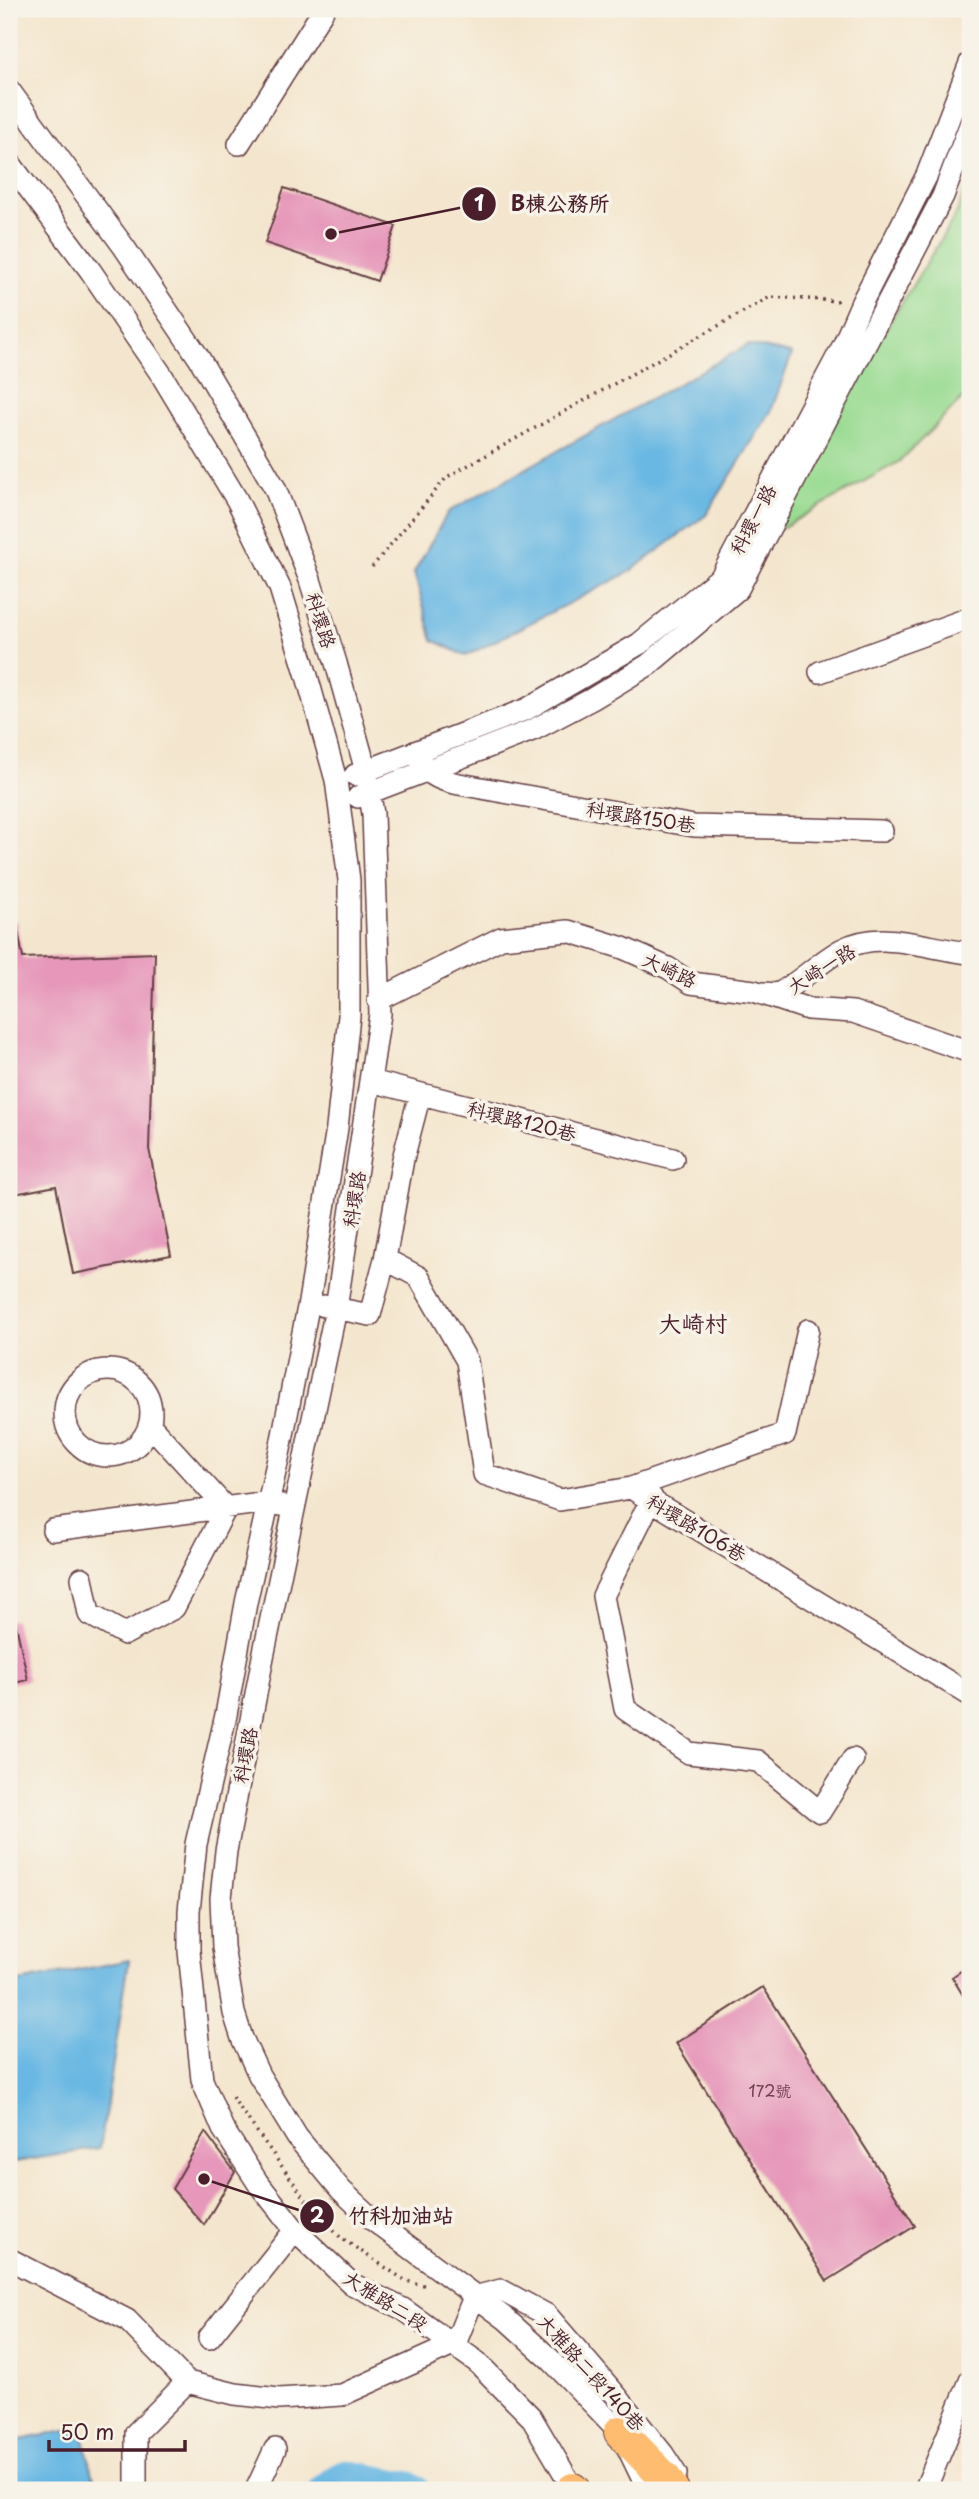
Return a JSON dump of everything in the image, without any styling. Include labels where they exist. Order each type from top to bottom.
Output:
[{"type":"highway","points":[[620,2432],[665,2478],[673,2490]]},
{"type":"street","points":[[239,144],[324,9]]},
{"type":"street","name":"科環一路","points":[[421,761],[527,709],[639,644],[721,577],[843,346],[862,302],[927,175],[970,63]]},
{"type":"street","name":"科環路","points":[[9,90],[124,247],[199,358],[275,488],[310,580],[368,781],[376,879],[380,1014],[336,1309],[293,1508],[226,1851],[221,1898],[223,1947],[234,2013],[242,2038],[259,2075],[290,2127],[341,2190],[373,2220],[474,2297]]},
{"type":"street","name":"科環一路","points":[[341,805],[368,781],[421,761],[534,729],[592,699],[648,665],[738,589],[943,195],[970,125]]},
{"type":"street","name":"科環路","points":[[9,162],[90,270],[161,374],[237,500],[280,588],[336,780],[349,880],[349,1016],[337,1128],[309,1302],[246,1603],[226,1715],[196,1844],[189,1910],[189,1951],[202,2080]]},
{"type":"street","points":[[927,175],[943,195]]},
{"type":"street","points":[[820,673],[970,618]]},
{"type":"street","name":"科環路150巷","points":[[421,761],[441,780],[694,826],[882,831]]},
{"type":"street","name":"科環一路","points":[[336,780],[368,781]]},
{"type":"street","name":"大崎路","points":[[378,1000],[501,938],[568,931],[623,948],[668,968],[691,983],[754,991],[808,1009],[853,1012],[970,1052]]},
{"type":"street","name":"大崎一路","points":[[754,991],[778,994],[841,950],[866,941],[893,940],[970,953]]},
{"type":"street","name":"科環路120巷","points":[[371,1081],[673,1159]]},
{"type":"street","points":[[309,1302],[370,1315],[385,1259],[403,1159],[420,1094]]},
{"type":"street","name":"科環路106巷","points":[[385,1259],[419,1277],[467,1361],[484,1474],[560,1500],[631,1488],[970,1695]]},
{"type":"street","points":[[631,1488],[785,1434],[808,1330]]},
{"type":"street","points":[[114,1370],[128,1375],[140,1384],[148,1396],[152,1411],[150,1425],[135,1448],[109,1457],[95,1455],[83,1449],[73,1439],[67,1427],[67,1400],[74,1387],[85,1377],[99,1371],[114,1370]]},
{"type":"street","points":[[150,1425],[226,1508]]},
{"type":"street","points":[[652,1499],[603,1596],[625,1709],[689,1753],[758,1761],[820,1812],[853,1759]]},
{"type":"street","points":[[52,1530],[268,1502],[293,1508]]},
{"type":"street","points":[[82,1578],[89,1614],[125,1634],[174,1608],[226,1508]]},
{"type":"street","name":"大雅路二段","points":[[202,2080],[223,2129],[258,2183],[295,2230],[352,2284],[403,2309],[477,2362],[531,2417],[574,2490]]},
{"type":"street","points":[[209,2338],[295,2230]]},
{"type":"street","points":[[9,2259],[127,2320],[187,2382],[136,2432],[136,2490]]},
{"type":"street","name":"大雅路二段140巷","points":[[474,2297],[501,2290],[547,2315],[655,2444],[686,2490]]},
{"type":"street","points":[[455,2344],[474,2297],[506,2319],[550,2359],[620,2432],[648,2490]]},
{"type":"street","name":"大雅路二段","points":[[187,2382],[235,2394],[279,2399],[342,2395],[455,2344]]},
{"type":"street","points":[[925,2490],[970,2381]]},
{"type":"street","points":[[256,2490],[275,2449]]},
{"type":"path","points":[[372,567],[447,477],[770,297],[862,302]]},
{"type":"green space","points":[[970,176],[970,391],[900,461],[769,535],[871,353],[956,215]]},
{"type":"water","points":[[748,345],[792,354],[771,411],[706,515],[628,573],[466,656],[433,640],[414,573],[448,512]]},
{"type":"water","points":[[129,1960],[100,2148],[9,2163],[9,1984]]},
{"type":"water","points":[[81,2428],[97,2490],[9,2490],[9,2442]]},
{"type":"building","points":[[284,188],[396,226],[377,281],[265,243]]},
{"type":"building","points":[[16,920],[23,958],[155,953],[149,1149],[171,1255],[73,1274],[56,1186],[9,1195],[9,921]]},
{"type":"building","points":[[9,1620],[15,1620],[28,1680],[9,1684]]},
{"type":"building","points":[[970,1965],[970,2007],[952,1977]]},
{"type":"building","points":[[763,1987],[915,2226],[827,2281],[676,2043]]},
{"type":"building","points":[[205,2132],[235,2172],[204,2225],[172,2189]]},
{"type":"waterway","points":[[326,2490],[344,2476],[413,2490]]},
{"type":"place","name":"B棟公務所","points":[[331,234]]},
{"type":"place","name":"竹科加油站","points":[[204,2179]]},
{"type":"district","name":"大崎村","points":[[693,1322]]}]
